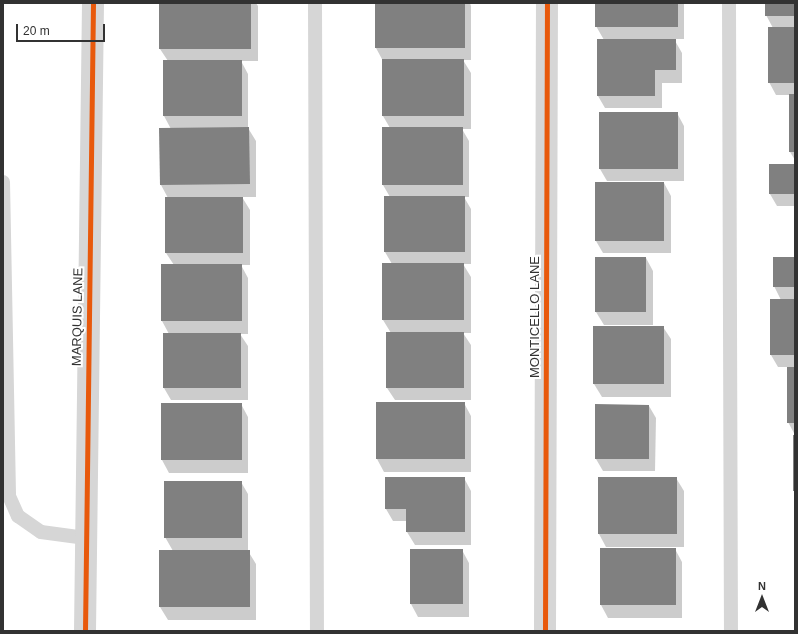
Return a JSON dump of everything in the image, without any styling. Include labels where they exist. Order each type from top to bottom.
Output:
[{"type":"street","name":"MARQUIS LANE","points":[[85,631],[93,3]]},
{"type":"street","name":"MONTICELLO LANE","points":[[545,631],[546,3]]},
{"type":"lane","points":[[315,3],[317,631]]},
{"type":"lane","points":[[729,3],[731,631]]},
{"type":"lane","points":[[3,182],[9,496],[18,516],[41,532],[86,538]]},
{"type":"building","points":[[159,3],[251,3],[251,49],[159,49]]},
{"type":"building","points":[[375,3],[465,3],[465,48],[375,48]]},
{"type":"building","points":[[595,3],[678,3],[678,27],[595,27]]},
{"type":"building","points":[[765,3],[795,3],[795,16],[765,16]]},
{"type":"building","points":[[768,27],[795,27],[795,83],[768,83]]},
{"type":"building","points":[[597,39],[676,39],[676,70],[655,70],[655,96],[597,96]]},
{"type":"building","points":[[382,59],[464,59],[464,116],[382,116]]},
{"type":"building","points":[[163,60],[242,60],[242,116],[163,116]]},
{"type":"building","points":[[789,94],[795,94],[795,152],[789,152]]},
{"type":"building","points":[[599,112],[678,112],[678,169],[599,169]]},
{"type":"building","points":[[249,127],[250,184],[160,185],[159,128]]},
{"type":"building","points":[[382,127],[463,127],[463,185],[382,185]]},
{"type":"building","points":[[769,164],[795,164],[795,194],[769,194]]},
{"type":"building","points":[[595,182],[664,182],[664,241],[595,241]]},
{"type":"building","points":[[384,196],[465,196],[465,252],[384,252]]},
{"type":"building","points":[[165,197],[243,197],[243,253],[165,253]]},
{"type":"building","points":[[794,232],[795,287],[773,287],[773,257],[794,257]]},
{"type":"building","points":[[595,257],[646,257],[646,312],[595,312]]},
{"type":"building","points":[[382,263],[464,263],[464,320],[382,320]]},
{"type":"building","points":[[161,264],[242,264],[242,321],[161,321]]},
{"type":"building","points":[[770,299],[795,299],[795,355],[770,355]]},
{"type":"building","points":[[593,326],[664,326],[664,384],[593,384]]},
{"type":"building","points":[[386,332],[464,332],[464,388],[386,388]]},
{"type":"building","points":[[163,333],[241,333],[241,388],[163,388]]},
{"type":"building","points":[[787,367],[795,367],[795,423],[787,423]]},
{"type":"building","points":[[376,402],[465,402],[465,459],[376,459]]},
{"type":"building","points":[[161,403],[242,403],[242,460],[161,460]]},
{"type":"building","points":[[595,404],[649,405],[649,459],[595,459]]},
{"type":"building","points":[[793,435],[795,435],[795,491],[793,491]]},
{"type":"building","points":[[385,477],[465,477],[465,532],[406,532],[406,509],[385,509]]},
{"type":"building","points":[[598,477],[677,477],[677,534],[598,534]]},
{"type":"building","points":[[164,481],[242,481],[242,538],[164,538]]},
{"type":"building","points":[[600,548],[676,548],[676,605],[600,605]]},
{"type":"building","points":[[410,549],[463,549],[463,604],[410,604]]},
{"type":"building","points":[[159,550],[250,550],[250,607],[159,607]]},
{"type":"cycle path","points":[[85,631],[93,3]]},
{"type":"cycle path","points":[[545,631],[547,3]]}]
